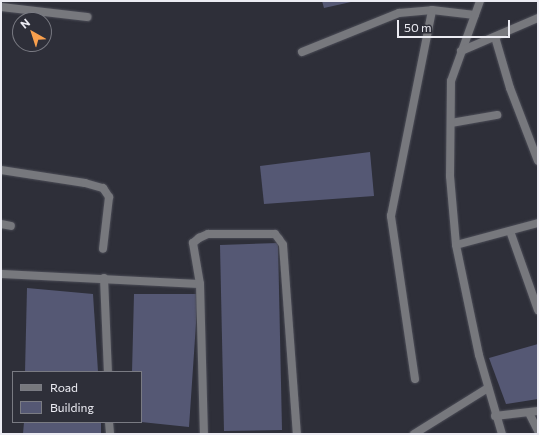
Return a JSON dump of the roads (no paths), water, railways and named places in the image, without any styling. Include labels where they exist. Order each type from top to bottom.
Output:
[{"type":"street","points":[[480,1],[451,81],[450,176],[456,245],[488,388],[495,416],[502,434]]},
{"type":"street","points":[[1,7],[87,17]]},
{"type":"street","points":[[302,52],[399,13],[432,10],[475,15]]},
{"type":"street","points":[[415,379],[391,216],[432,10]]},
{"type":"street","points":[[461,51],[496,38],[538,18]]},
{"type":"street","points":[[496,38],[510,88],[538,161]]},
{"type":"street","points":[[450,123],[497,115]]},
{"type":"street","points":[[1,170],[85,183],[103,188],[109,198],[103,249]]},
{"type":"street","points":[[456,245],[510,232],[538,223]]},
{"type":"street","points":[[1,224],[11,226]]},
{"type":"street","points":[[510,232],[538,310]]},
{"type":"street","points":[[204,434],[200,284],[193,243],[199,238],[208,234],[275,234],[284,245],[298,434]]},
{"type":"street","points":[[1,274],[200,284]]},
{"type":"street","points":[[104,278],[108,371]]},
{"type":"street","points":[[414,434],[488,388]]},
{"type":"street","points":[[495,416],[538,411]]},
{"type":"street","points":[[529,413],[538,431]]},
{"type":"street","points":[[110,423],[110,434]]}]
